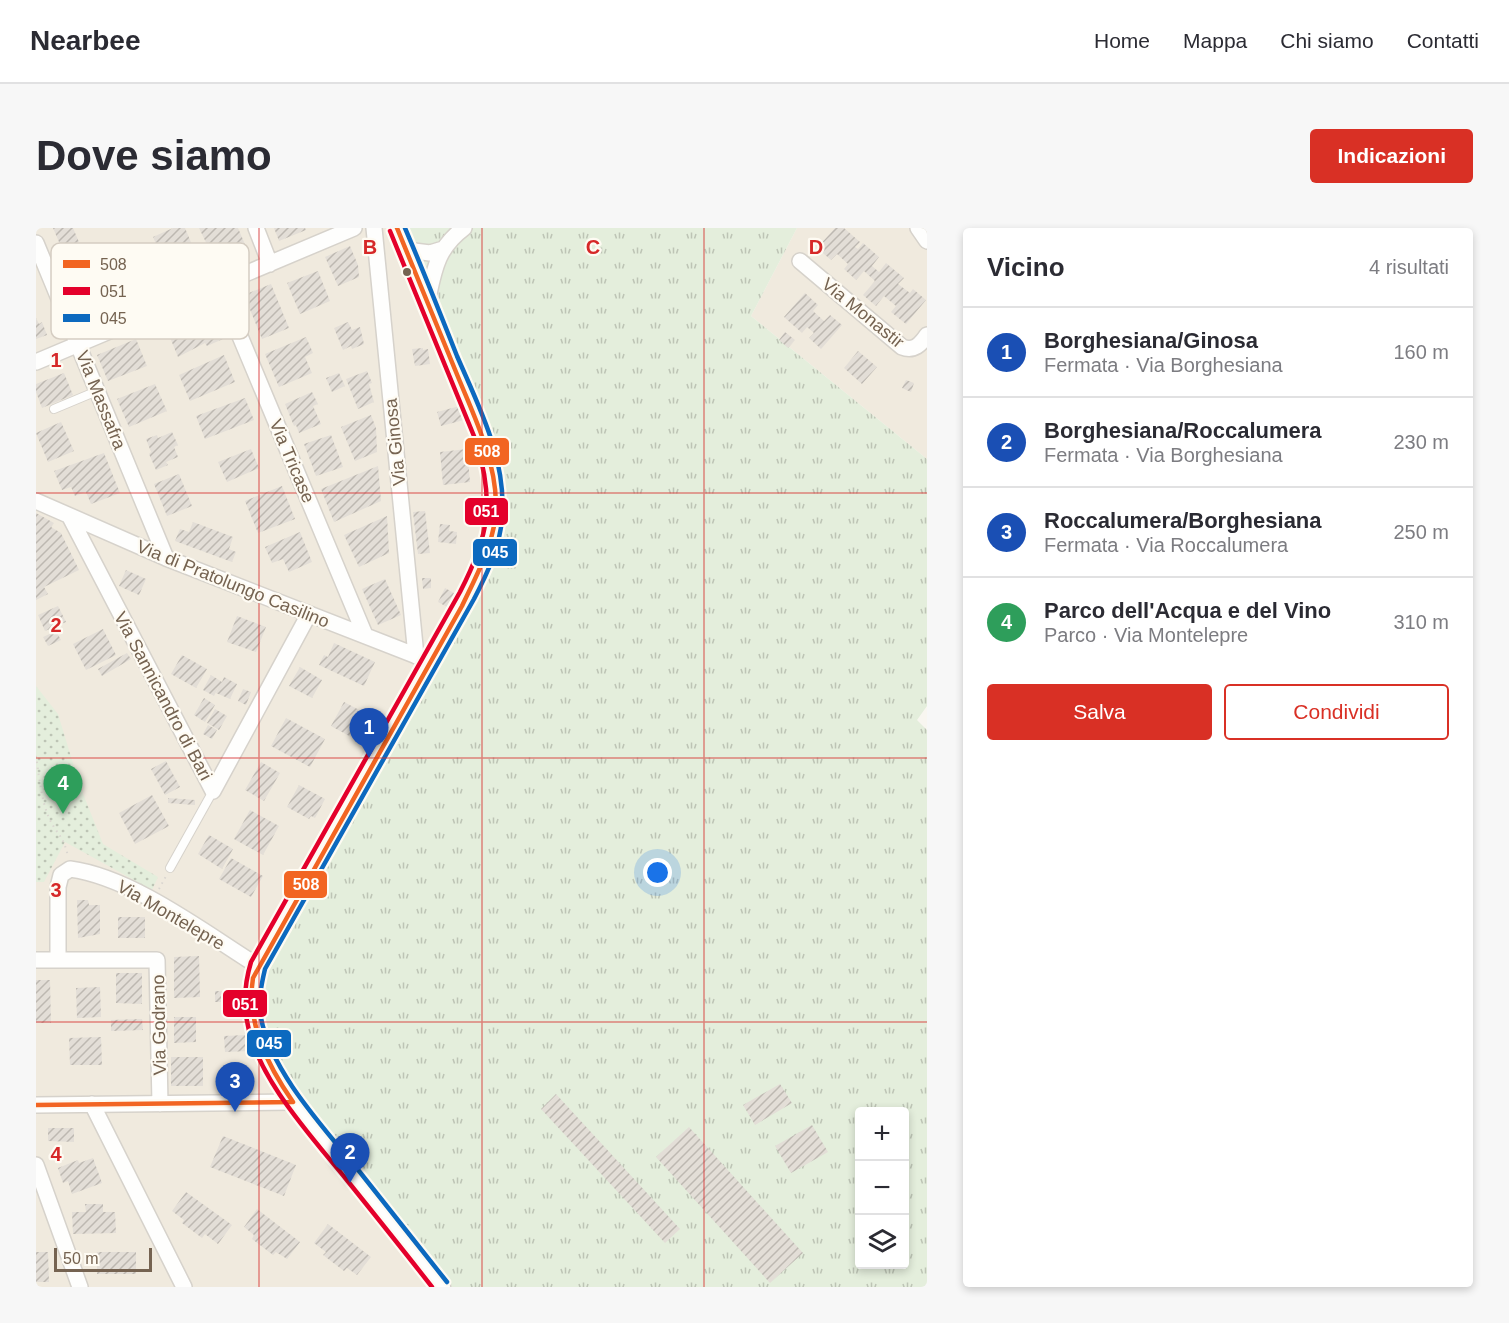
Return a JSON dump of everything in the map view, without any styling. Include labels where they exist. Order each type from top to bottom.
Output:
[{"type":"street","points":[[256,228],[270,264]]},
{"type":"street","points":[[249,273],[354,228]]},
{"type":"street","name":"Via Ginosa","points":[[374,228],[424,659]]},
{"type":"street","points":[[397,228],[485,444],[493,472],[496,504],[493,531],[480,568],[462,606],[424,659],[258,966],[251,983],[250,994],[254,1021],[272,1066],[293,1102],[441,1287]]},
{"type":"street","points":[[428,303],[435,267],[443,249],[464,228]]},
{"type":"street","points":[[918,228],[927,241]]},
{"type":"street","name":"Via Massafra","points":[[36,243],[51,279]]},
{"type":"street","points":[[406,250],[430,253],[443,249]]},
{"type":"street","name":"Via Monastir","points":[[800,261],[902,347],[915,348],[927,335]]},
{"type":"street","name":"Via Massafra","points":[[76,339],[166,558]]},
{"type":"street","points":[[36,362],[92,339]]},
{"type":"street","name":"Via Tricase","points":[[241,339],[365,635]]},
{"type":"street","name":"Via di Pratolungo Casilino","points":[[36,501],[166,558],[424,659]]},
{"type":"street","name":"Via Sannicandro di Bari","points":[[70,517],[213,791]]},
{"type":"street","name":"Via Sannicandro di Bari","points":[[213,791],[309,614]]},
{"type":"street","points":[[58,960],[58,887],[61,874],[70,869]]},
{"type":"street","name":"Via Montelepre","points":[[70,869],[83,870],[117,882],[163,907],[258,966]]},
{"type":"street","name":"Via Godrano","points":[[36,960],[157,960],[160,1104]]},
{"type":"street","points":[[36,1105],[293,1102]]},
{"type":"street","points":[[92,1104],[184,1287]]},
{"type":"street","points":[[36,1165],[80,1287]]},
{"type":"lane","points":[[54,409],[97,391]]},
{"type":"lane","points":[[170,868],[213,791]]},
{"type":"path","points":[[36,756],[40,787],[49,818],[65,842],[70,869]]},
{"type":"path","points":[[158,891],[170,868]]},
{"type":"shaded area","points":[[36,228],[410,228],[502,456],[432,1287],[36,1287]]},
{"type":"shaded area","points":[[797,228],[927,228],[927,459],[751,316]]},
{"type":"green space","points":[[397,228],[797,228],[751,316],[927,459],[927,706],[917,720],[927,730],[927,1287],[441,1287],[293,1102],[250,995],[472,587],[494,482]]},
{"type":"green space","points":[[36,686],[58,714],[80,786],[103,844],[158,877],[152,890],[65,842],[44,882],[36,882]]},
{"type":"building","points":[[53,228],[73,228],[79,242],[59,243]]},
{"type":"building","points":[[173,228],[185,228],[191,243],[156,243],[153,237]]},
{"type":"building","points":[[199,228],[238,228],[244,243],[206,243]]},
{"type":"building","points":[[274,228],[305,228],[306,230],[279,241]]},
{"type":"building","points":[[835,228],[844,228],[860,242],[855,247],[858,249],[863,243],[879,257],[872,266],[879,272],[886,263],[904,278],[898,284],[910,293],[913,289],[926,300],[906,324],[891,312],[896,306],[884,296],[876,306],[863,295],[875,281],[864,271],[856,280],[844,269],[848,264],[837,254],[831,260],[817,248]]},
{"type":"building","points":[[350,246],[358,265],[359,277],[338,286],[325,257]]},
{"type":"building","points":[[318,271],[330,301],[300,314],[287,283]]},
{"type":"building","points":[[271,284],[289,328],[262,339],[249,307],[249,293]]},
{"type":"building","points":[[805,293],[818,305],[813,311],[824,321],[830,315],[842,325],[821,349],[809,338],[814,333],[807,327],[802,333],[784,317]]},
{"type":"building","points":[[36,318],[39,324],[42,322],[47,335],[36,339]]},
{"type":"building","points":[[348,322],[352,330],[360,327],[364,344],[343,350],[334,328]]},
{"type":"building","points":[[785,332],[795,340],[788,348],[779,340]]},
{"type":"building","points":[[306,337],[313,353],[305,357],[312,373],[279,387],[265,354]]},
{"type":"building","points":[[136,339],[147,366],[108,381],[97,355]]},
{"type":"building","points":[[171,339],[223,339],[207,346],[205,343],[178,357]]},
{"type":"building","points":[[423,348],[423,350],[428,349],[430,364],[415,366],[412,349]]},
{"type":"building","points":[[858,351],[877,367],[862,384],[844,368]]},
{"type":"building","points":[[224,355],[235,382],[190,401],[179,375]]},
{"type":"building","points":[[367,371],[372,383],[369,384],[374,402],[358,409],[346,379]]},
{"type":"building","points":[[64,373],[73,395],[42,408],[36,392],[36,384]]},
{"type":"building","points":[[339,373],[345,386],[332,392],[326,378]]},
{"type":"building","points":[[906,380],[914,383],[911,392],[902,388]]},
{"type":"building","points":[[155,384],[167,411],[129,427],[117,399]]},
{"type":"building","points":[[312,392],[318,404],[313,406],[321,424],[299,433],[285,404]]},
{"type":"building","points":[[245,398],[254,420],[205,439],[196,416]]},
{"type":"building","points":[[460,406],[464,420],[441,426],[437,412]]},
{"type":"building","points":[[371,415],[376,428],[377,452],[355,461],[341,427]]},
{"type":"building","points":[[61,422],[74,451],[48,462],[36,433]]},
{"type":"building","points":[[172,432],[178,445],[174,447],[178,457],[166,462],[168,465],[156,470],[146,439],[157,435],[158,438]]},
{"type":"building","points":[[331,435],[343,467],[316,476],[304,444]]},
{"type":"building","points":[[251,449],[259,468],[227,482],[218,462]]},
{"type":"building","points":[[467,449],[470,482],[443,485],[440,452]]},
{"type":"building","points":[[104,453],[120,493],[91,504],[86,492],[75,496],[71,487],[62,490],[54,471]]},
{"type":"building","points":[[378,466],[381,501],[334,522],[321,489]]},
{"type":"building","points":[[179,474],[192,506],[167,516],[154,484]]},
{"type":"building","points":[[282,486],[295,519],[258,533],[245,501]]},
{"type":"building","points":[[425,511],[430,553],[418,554],[413,512]]},
{"type":"building","points":[[36,513],[54,523],[51,527],[61,533],[79,570],[44,587],[48,594],[36,600]]},
{"type":"building","points":[[387,516],[389,553],[359,567],[344,535]]},
{"type":"building","points":[[193,522],[233,537],[229,549],[236,552],[232,562],[175,541],[180,529],[189,532]]},
{"type":"building","points":[[440,524],[450,525],[449,531],[457,532],[456,544],[438,542]]},
{"type":"building","points":[[300,532],[312,562],[289,572],[283,559],[272,563],[265,547]]},
{"type":"building","points":[[126,570],[146,579],[139,595],[119,586]]},
{"type":"building","points":[[422,578],[431,578],[431,588],[423,589]]},
{"type":"building","points":[[385,579],[401,615],[378,625],[362,589]]},
{"type":"building","points":[[445,588],[454,593],[447,607],[438,602]]},
{"type":"building","points":[[58,606],[66,622],[45,631],[38,615]]},
{"type":"building","points":[[237,616],[266,627],[256,652],[227,642]]},
{"type":"building","points":[[103,629],[116,655],[86,670],[73,644]]},
{"type":"building","points":[[56,631],[61,640],[48,646],[43,637]]},
{"type":"building","points":[[334,643],[375,662],[364,686],[319,665],[324,655],[328,657]]},
{"type":"building","points":[[127,653],[131,659],[102,676],[98,669]]},
{"type":"building","points":[[182,655],[207,669],[196,688],[171,674]]},
{"type":"building","points":[[300,667],[322,680],[312,698],[289,686]]},
{"type":"building","points":[[211,675],[222,682],[224,677],[237,684],[230,699],[216,693],[219,686],[214,696],[203,690]]},
{"type":"building","points":[[243,689],[251,692],[246,705],[238,701]]},
{"type":"building","points":[[204,698],[215,705],[205,722],[194,715]]},
{"type":"building","points":[[344,702],[365,713],[351,737],[331,726]]},
{"type":"building","points":[[215,709],[227,716],[219,730],[207,723]]},
{"type":"building","points":[[286,718],[325,739],[310,767],[271,746]]},
{"type":"building","points":[[208,725],[217,730],[212,739],[203,734]]},
{"type":"building","points":[[166,761],[180,787],[165,795],[151,769]]},
{"type":"building","points":[[261,762],[280,773],[264,801],[245,790]]},
{"type":"building","points":[[299,785],[325,799],[315,818],[311,816],[309,819],[287,807]]},
{"type":"building","points":[[152,795],[169,826],[135,844],[119,813]]},
{"type":"building","points":[[168,798],[195,800],[195,805],[168,803]]},
{"type":"building","points":[[250,810],[279,826],[263,855],[234,839]]},
{"type":"building","points":[[209,835],[233,849],[222,869],[198,854]]},
{"type":"building","points":[[231,858],[263,876],[251,897],[219,879]]},
{"type":"building","points":[[77,900],[88,900],[89,905],[100,905],[100,934],[78,938]]},
{"type":"building","points":[[118,917],[145,917],[145,938],[118,938]]},
{"type":"building","points":[[199,956],[200,997],[174,998],[174,957]]},
{"type":"building","points":[[116,973],[142,973],[142,1004],[116,1003]]},
{"type":"building","points":[[36,980],[50,980],[51,1023],[36,1023]]},
{"type":"building","points":[[100,987],[101,1017],[77,1018],[76,988]]},
{"type":"building","points":[[215,991],[238,992],[237,1002],[215,1002]]},
{"type":"building","points":[[174,1017],[196,1017],[196,1042],[174,1043]]},
{"type":"building","points":[[142,1019],[143,1030],[111,1031],[111,1020]]},
{"type":"building","points":[[246,1035],[250,1051],[225,1052],[224,1036]]},
{"type":"building","points":[[101,1037],[102,1065],[70,1065],[69,1038]]},
{"type":"building","points":[[171,1057],[203,1057],[203,1086],[171,1086]]},
{"type":"building","points":[[780,1084],[792,1103],[755,1125],[743,1105]]},
{"type":"building","points":[[556,1094],[680,1229],[665,1243],[541,1109]]},
{"type":"building","points":[[812,1125],[828,1152],[791,1173],[775,1146]]},
{"type":"building","points":[[689,1127],[803,1253],[770,1283],[656,1157]]},
{"type":"building","points":[[48,1128],[74,1128],[74,1142],[48,1141]]},
{"type":"building","points":[[223,1136],[296,1165],[284,1196],[210,1167]]},
{"type":"building","points":[[93,1158],[102,1183],[72,1194],[68,1181],[63,1183],[58,1168],[78,1160],[79,1163]]},
{"type":"building","points":[[186,1192],[232,1225],[218,1244],[205,1234],[202,1238],[182,1223],[184,1220],[172,1211]]},
{"type":"building","points":[[85,1204],[103,1204],[103,1212],[115,1212],[116,1233],[73,1234],[72,1212],[86,1212]]},
{"type":"building","points":[[257,1209],[300,1242],[287,1259],[276,1252],[273,1255],[252,1239],[254,1235],[244,1227]]},
{"type":"building","points":[[328,1224],[371,1257],[357,1275],[347,1268],[344,1271],[323,1255],[326,1252],[314,1243]]},
{"type":"building","points":[[36,1252],[48,1252],[49,1282],[36,1282]]},
{"type":"building","points":[[97,1252],[136,1252],[136,1274],[97,1274]]},
{"type":"transit line","name":"508","points":[[293,1102],[275,1074],[256,1028],[252,995],[253,978],[462,606],[490,543],[495,516],[495,486],[482,436],[397,228]]},
{"type":"transit line","name":"045","points":[[405,228],[490,434],[500,475],[501,529],[492,560],[474,599],[265,969],[260,1006],[267,1038],[287,1079],[447,1282]]},
{"type":"transit line","name":"051","points":[[390,231],[476,441],[486,483],[486,519],[483,536],[460,592],[251,962],[246,984],[245,1006],[252,1042],[273,1084],[302,1125],[432,1287]]},
{"type":"transit line","name":"508","points":[[36,1105],[293,1102]]},
{"type":"place","name":"Borghesiana/Ginosa","points":[[369,758]]},
{"type":"place","name":"Parco dell'Acqua e del Vino","points":[[63,814]]},
{"type":"place","name":"Roccalumera/Borghesiana","points":[[235,1112]]},
{"type":"place","name":"Borghesiana/Roccalumera","points":[[350,1183]]}]
